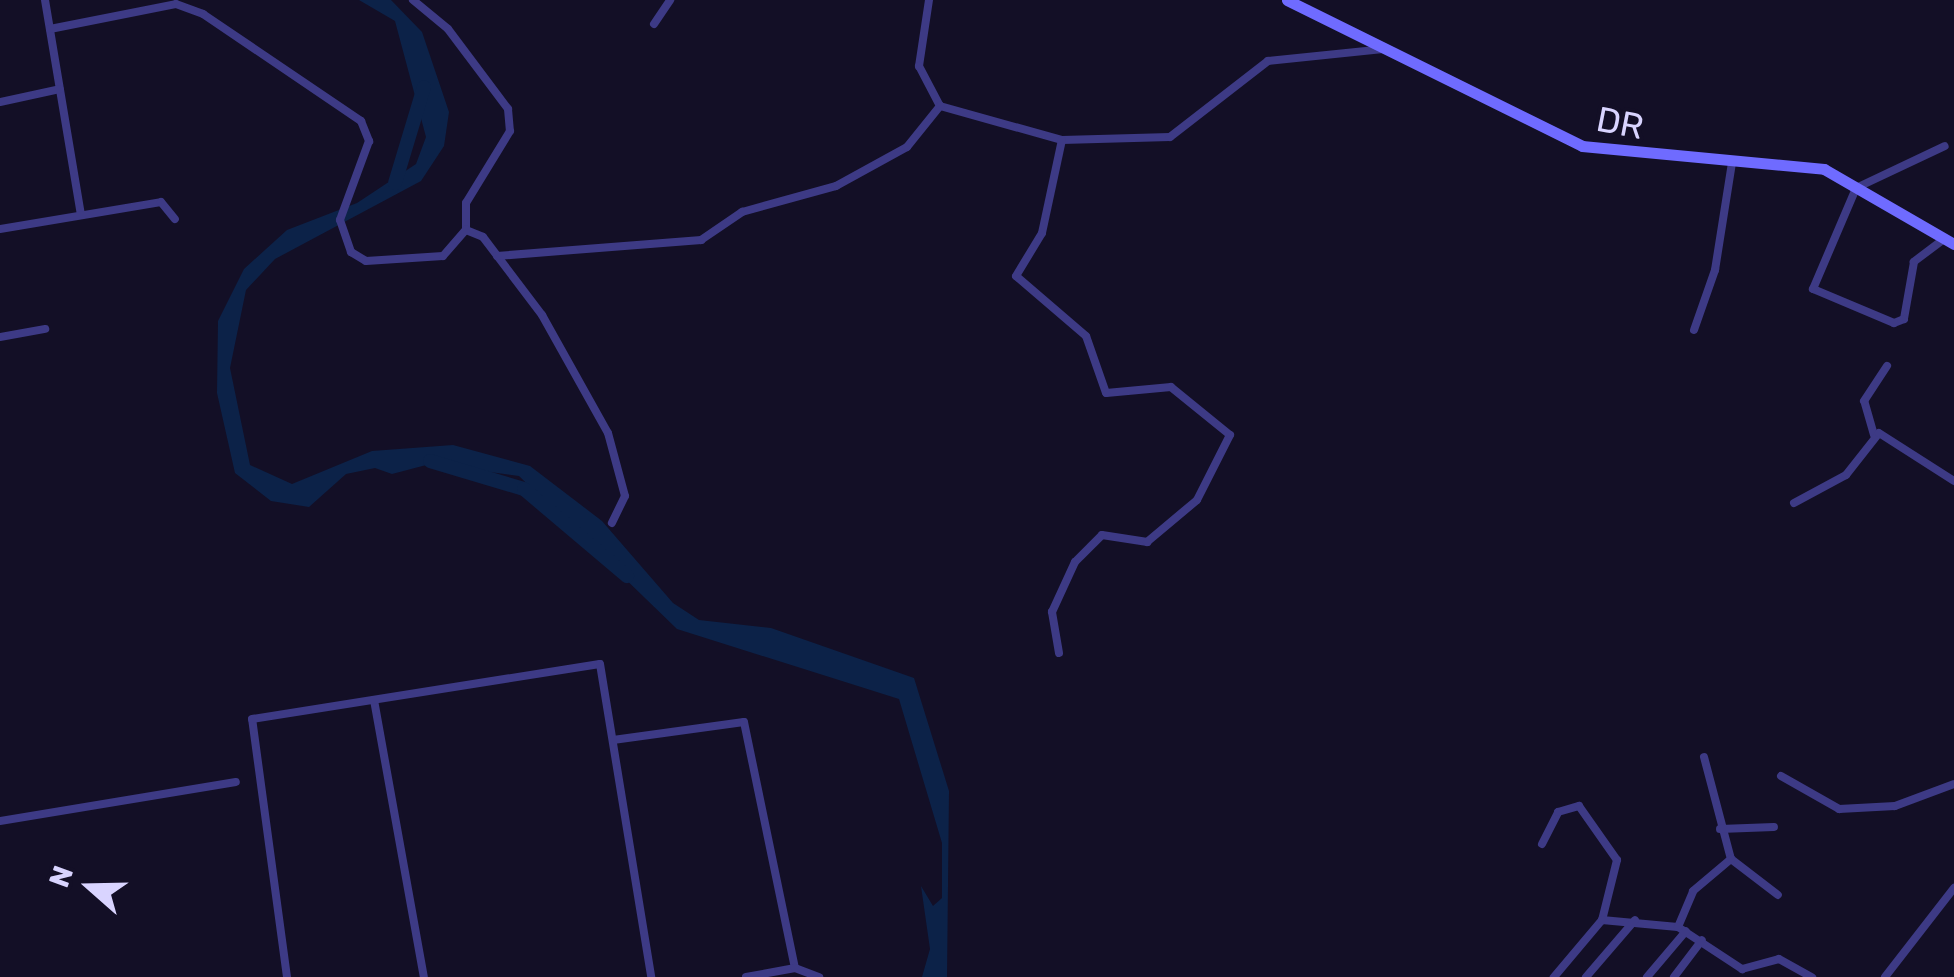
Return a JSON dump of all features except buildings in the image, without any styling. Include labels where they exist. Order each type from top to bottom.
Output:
[{"type":"main road","name":"DR","points":[[1288,0],[1390,47],[1582,146],[1732,164],[1824,170],[1949,241]]},
{"type":"street","points":[[45,0],[82,214]]},
{"type":"street","points":[[50,29],[188,7],[360,121],[369,142],[340,220],[351,252],[366,261],[427,259],[444,256],[466,230],[466,203],[511,119],[495,86],[414,0]]},
{"type":"street","points":[[654,24],[670,0]]},
{"type":"street","points":[[929,0],[919,66],[940,106],[1062,140],[1170,137],[1268,61],[1390,47]]},
{"type":"street","points":[[0,102],[60,90]]},
{"type":"street","points":[[497,256],[701,240],[742,212],[836,186],[907,148],[940,106]]},
{"type":"street","points":[[1059,653],[1052,612],[1075,562],[1102,536],[1130,547],[1147,542],[1197,500],[1230,434],[1171,387],[1106,392],[1086,336],[1016,276],[1042,233],[1062,140]]},
{"type":"street","points":[[1945,146],[1856,188],[1816,293],[1894,323],[1904,319],[1914,262],[1949,241]]},
{"type":"street","points":[[1694,330],[1715,270],[1732,164]]},
{"type":"street","points":[[0,228],[161,202],[175,219]]},
{"type":"street","points":[[466,230],[497,256],[608,433],[625,496],[612,522]]},
{"type":"street","points":[[0,337],[45,329]]},
{"type":"street","points":[[1874,435],[1864,401],[1887,366]]},
{"type":"street","points":[[1874,435],[1897,440],[1954,482]]},
{"type":"street","points":[[1794,503],[1846,476],[1874,435]]},
{"type":"street","points":[[287,977],[252,719],[600,664],[651,977]]},
{"type":"street","points":[[374,700],[424,977]]},
{"type":"street","points":[[613,740],[744,722],[796,968]]},
{"type":"street","points":[[1704,757],[1731,859],[1778,896]]},
{"type":"street","points":[[1781,776],[1839,809],[1895,806],[1954,784]]},
{"type":"street","points":[[0,821],[236,782]]},
{"type":"street","points":[[1542,844],[1569,805],[1594,819],[1616,860],[1602,920],[1554,977]]},
{"type":"street","points":[[1720,829],[1774,828]]},
{"type":"street","points":[[1647,977],[1682,929],[1694,891],[1731,859]]},
{"type":"street","points":[[1885,977],[1954,888]]},
{"type":"street","points":[[1602,920],[1635,920],[1682,929],[1702,940],[1740,973],[1780,959],[1812,977]]},
{"type":"street","points":[[1586,977],[1635,920]]},
{"type":"street","points":[[1674,977],[1702,940]]},
{"type":"street","points":[[746,977],[796,968],[819,977]]},
{"type":"water","points":[[359,0],[391,0],[422,32],[449,112],[444,146],[421,181],[275,259],[246,290],[230,368],[250,465],[292,484],[372,451],[453,445],[530,466],[602,521],[673,603],[699,620],[771,628],[914,678],[949,791],[947,977],[922,977],[930,949],[921,886],[933,906],[942,898],[942,843],[899,699],[677,629],[519,476],[430,464],[392,474],[375,468],[346,474],[309,507],[271,501],[235,473],[217,393],[218,321],[244,269],[287,230],[357,203],[416,164],[426,137],[395,21]]},
{"type":"waterway","points":[[395,183],[424,87]]},
{"type":"waterway","points":[[430,461],[524,489],[627,576]]}]
